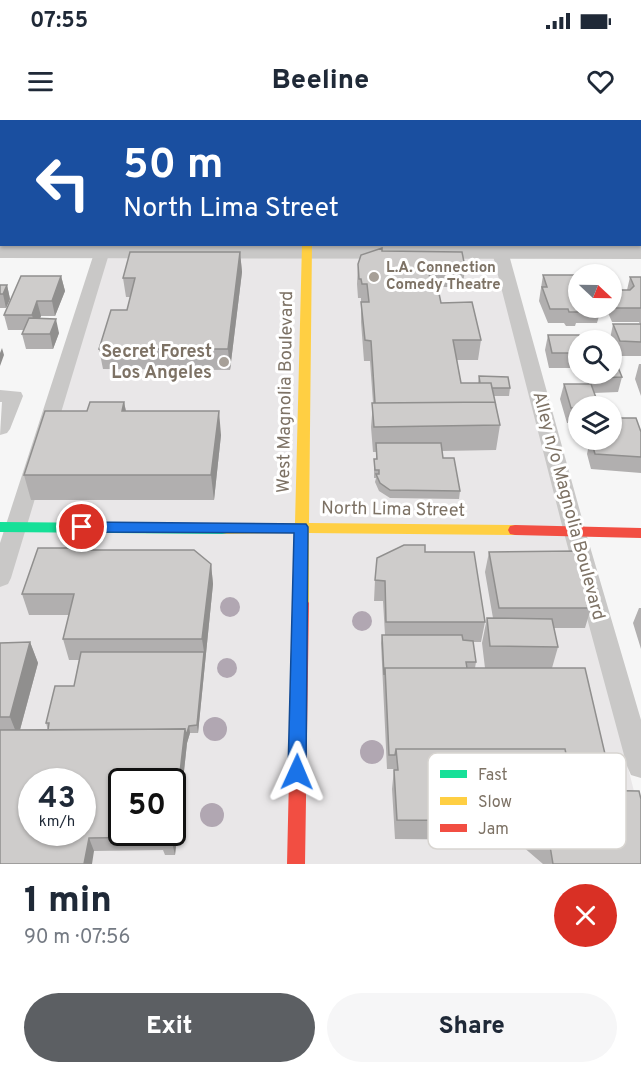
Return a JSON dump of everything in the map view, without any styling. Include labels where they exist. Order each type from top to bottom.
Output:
[{"type":"main road","name":"West Magnolia Boulevard","points":[[296,864],[307,247]]},
{"type":"main road","name":"North Lima Street","points":[[8,527],[372,526],[641,533]]},
{"type":"street","points":[[0,251],[307,247],[499,248],[641,252]]},
{"type":"lane","points":[[0,578],[8,527],[104,248]]},
{"type":"lane","name":"Alley n/o Magnolia Boulevard","points":[[499,248],[574,532],[641,766]]},
{"type":"lane","points":[[0,396],[14,396],[0,429]]},
{"type":"shaded area","points":[[105,246],[496,246],[624,753],[428,753],[428,849],[626,849],[626,760],[641,819],[641,864],[0,864],[0,578]]},
{"type":"building","points":[[382,248],[382,251],[462,252],[465,267],[428,268],[431,284],[437,284],[441,303],[472,302],[481,340],[453,340],[461,383],[491,383],[496,406],[495,402],[375,403],[371,341],[365,340],[361,302],[369,302],[367,284],[362,284],[359,279],[358,264],[361,255]]},
{"type":"building","points":[[130,252],[240,252],[228,349],[99,349],[111,310],[127,310],[135,278],[123,278]]},
{"type":"building","points":[[543,275],[568,275],[568,309],[550,309],[542,287],[547,287]]},
{"type":"building","points":[[21,276],[61,276],[52,301],[37,301],[32,315],[4,315]]},
{"type":"building","points":[[630,277],[641,277],[641,308],[622,308],[622,290],[630,290],[634,286]]},
{"type":"building","points":[[0,285],[7,285],[3,294],[0,294]]},
{"type":"building","points":[[29,318],[56,319],[50,334],[22,334]]},
{"type":"building","points":[[613,324],[641,324],[641,342],[622,341],[622,330],[615,330]]},
{"type":"building","points":[[548,335],[568,335],[568,353],[552,353]]},
{"type":"building","points":[[479,376],[508,377],[510,388],[492,388],[491,383],[480,383]]},
{"type":"building","points":[[564,384],[591,384],[595,396],[568,396]]},
{"type":"building","points":[[90,402],[124,402],[122,411],[219,411],[211,475],[24,475],[45,411],[87,411]]},
{"type":"building","points":[[495,402],[500,425],[374,427],[372,403]]},
{"type":"building","points":[[622,418],[636,418],[641,432],[641,457],[595,454],[594,450],[622,450]]},
{"type":"building","points":[[376,443],[441,443],[443,458],[454,458],[460,491],[390,490],[380,483],[376,474],[379,474],[379,470],[375,470]]},
{"type":"building","points":[[404,545],[425,545],[425,552],[474,552],[485,622],[386,622],[385,581],[375,580],[377,558]]},
{"type":"building","points":[[38,548],[194,550],[211,564],[202,639],[63,639],[74,594],[22,594]]},
{"type":"building","points":[[576,551],[591,608],[499,608],[489,552]]},
{"type":"building","points":[[487,618],[552,619],[558,647],[490,646]]},
{"type":"building","points":[[382,635],[462,635],[463,640],[473,641],[476,662],[466,662],[467,668],[385,668],[384,675]]},
{"type":"building","points":[[30,642],[10,717],[0,717],[0,643]]},
{"type":"building","points":[[81,652],[204,652],[197,725],[189,726],[186,736],[185,729],[48,730],[49,723],[46,723],[55,686],[74,686]]},
{"type":"building","points":[[385,668],[585,668],[605,753],[566,753],[565,749],[396,749],[395,755],[389,755]]},
{"type":"building","points":[[185,729],[181,768],[108,768],[108,838],[96,838],[96,768],[18,768],[18,846],[87,846],[84,864],[0,864],[0,730]]},
{"type":"building","points":[[396,749],[565,749],[566,753],[428,753],[428,820],[397,820],[394,770],[398,770]]},
{"type":"building","points":[[626,791],[639,791],[641,864],[553,864],[550,849],[626,849]]},
{"type":"traffic: fast","points":[[0,527],[227,529]]},
{"type":"traffic: slow","points":[[301,603],[307,246]]},
{"type":"traffic: slow","points":[[227,529],[372,527],[515,530]]},
{"type":"traffic: jam","points":[[515,530],[641,533]]},
{"type":"traffic: jam","points":[[296,864],[301,603]]},
{"type":"place","name":"L.A. Connection Comedy Theatre","points":[[374,277]]},
{"type":"place","name":"Secret Forest Los Angeles","points":[[224,362]]},
{"type":"route","points":[[82,527],[213,529],[301,527],[297,772]]}]
